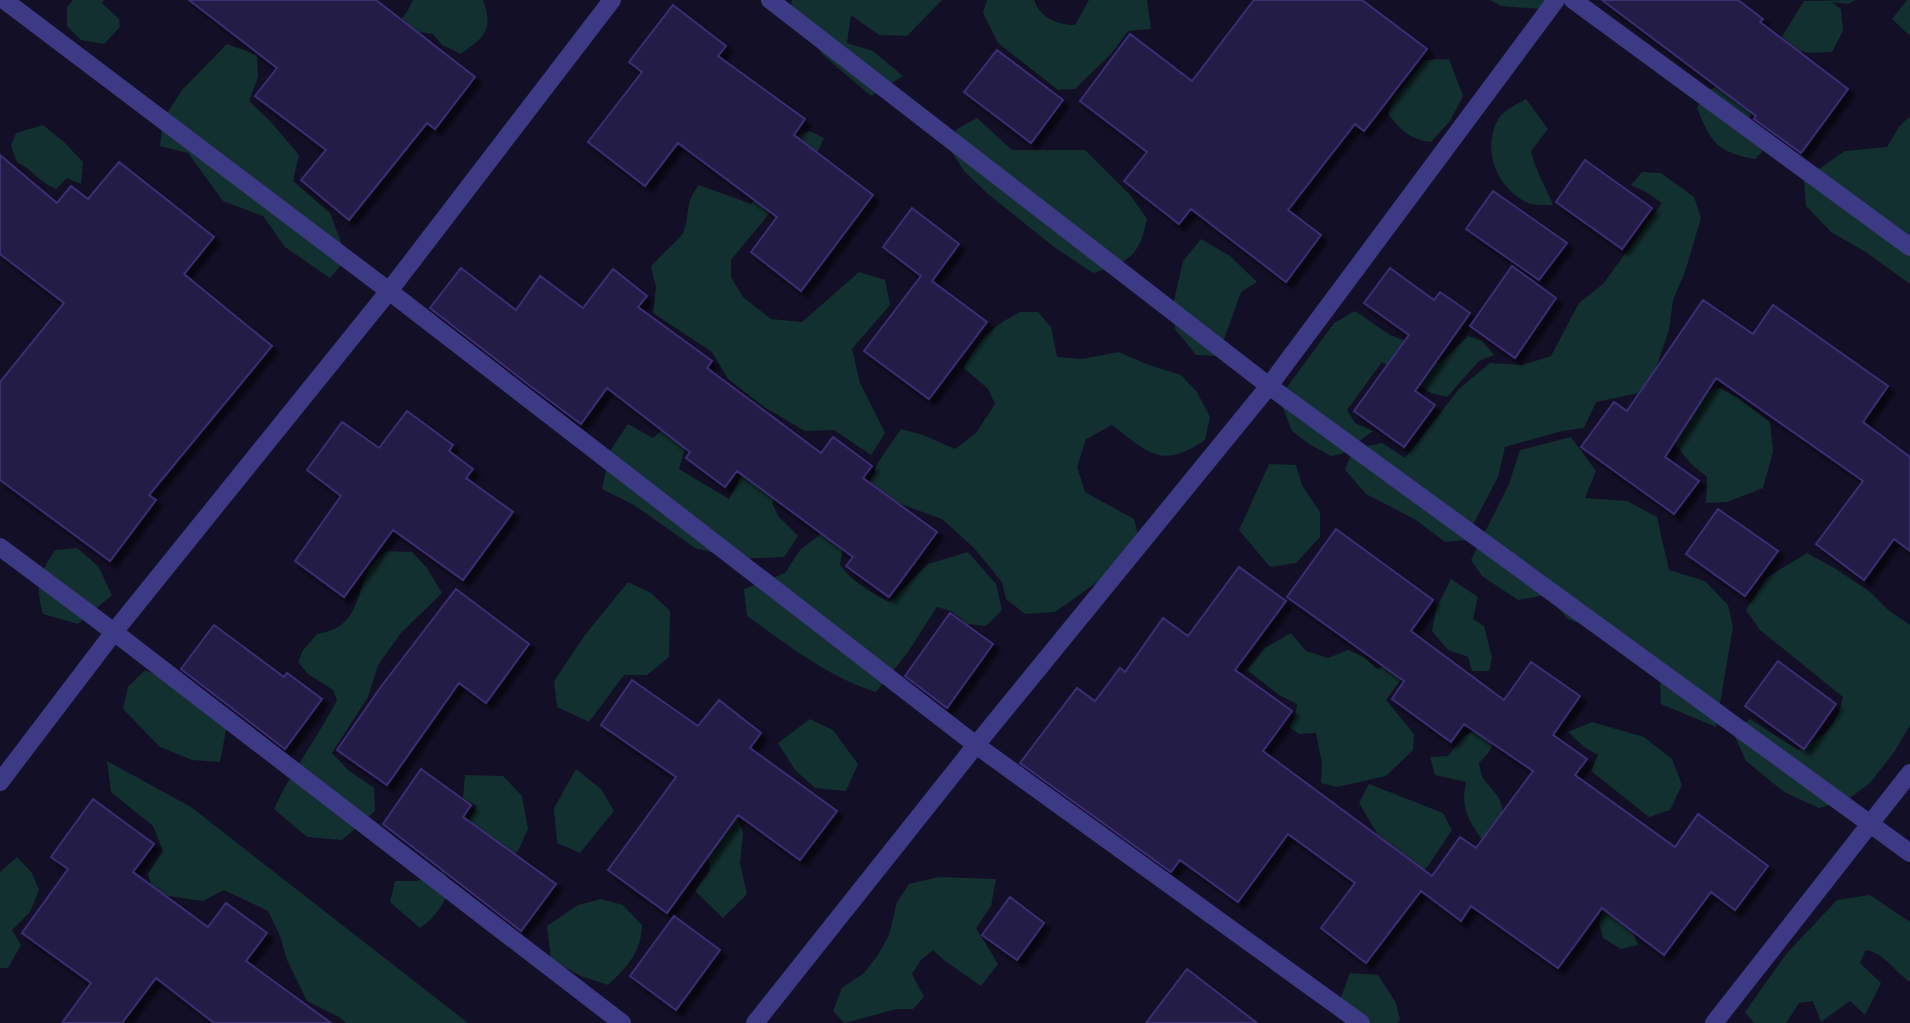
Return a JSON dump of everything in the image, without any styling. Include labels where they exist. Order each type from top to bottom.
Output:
[{"type":"street","points":[[4,0],[389,290],[976,745],[1361,1023]]},
{"type":"street","points":[[0,782],[114,632],[389,290],[612,0]]},
{"type":"street","points":[[770,0],[1269,386],[1910,853]]},
{"type":"street","points":[[755,1023],[976,745],[1269,386],[1556,0]]},
{"type":"street","points":[[1573,0],[1910,247]]},
{"type":"street","points":[[0,547],[622,1023]]},
{"type":"street","points":[[1714,1023],[1910,773]]},
{"type":"green space","points":[[73,0],[104,0],[102,3],[119,19],[120,27],[104,44],[81,40],[67,26],[67,7]]},
{"type":"green space","points":[[413,0],[483,0],[488,19],[485,32],[461,54],[442,45],[433,34],[420,32],[410,35],[395,26]]},
{"type":"green space","points":[[792,0],[942,0],[907,36],[879,35],[851,15],[847,43],[873,51],[903,76],[871,96],[823,55],[790,11]]},
{"type":"green space","points":[[987,0],[1034,0],[1045,16],[1062,24],[1075,25],[1089,0],[1147,0],[1151,29],[1128,31],[1112,53],[1075,89],[1058,90],[998,43],[983,13]]},
{"type":"green space","points":[[1490,0],[1547,0],[1540,9],[1501,6]]},
{"type":"green space","points":[[1855,0],[1848,4],[1831,2],[1841,9],[1843,31],[1832,52],[1809,53],[1797,50],[1755,105],[1748,128],[1766,148],[1755,159],[1732,153],[1711,138],[1697,108],[1705,92],[1765,64],[1804,1]]},
{"type":"green space","points":[[1907,0],[1910,0],[1910,36],[1892,19]]},
{"type":"green space","points":[[227,44],[257,55],[258,77],[249,101],[299,155],[293,181],[330,213],[347,258],[330,278],[285,247],[263,216],[223,201],[188,153],[160,146],[163,119],[182,90]]},
{"type":"green space","points":[[1449,59],[1463,96],[1450,121],[1431,142],[1423,141],[1402,130],[1388,114],[1392,101],[1425,60]]},
{"type":"green space","points":[[1526,99],[1548,129],[1531,151],[1553,205],[1532,204],[1515,195],[1494,166],[1491,142],[1499,118]]},
{"type":"green space","points":[[1910,116],[1910,284],[1864,251],[1831,232],[1806,206],[1804,179],[1845,151],[1887,147],[1899,127]]},
{"type":"green space","points":[[977,118],[1012,150],[1085,150],[1131,196],[1147,219],[1136,250],[1124,261],[1093,273],[1054,247],[988,194],[964,171],[947,145],[957,129]]},
{"type":"green space","points":[[43,125],[83,162],[81,184],[67,178],[56,189],[17,162],[11,146],[16,133]]},
{"type":"green space","points":[[810,131],[824,138],[815,158],[731,260],[731,277],[743,297],[771,319],[802,322],[859,272],[885,280],[890,305],[852,349],[860,383],[885,433],[871,455],[834,430],[805,431],[764,407],[728,379],[712,352],[653,313],[656,287],[651,267],[683,233],[691,198],[699,185],[751,204],[770,181],[800,134]]},
{"type":"green space","points":[[1642,172],[1661,173],[1694,197],[1701,218],[1685,272],[1673,300],[1669,330],[1648,391],[1596,402],[1584,428],[1562,431],[1505,447],[1498,477],[1465,540],[1445,542],[1416,520],[1366,494],[1345,470],[1353,449],[1382,443],[1405,458],[1459,389],[1490,363],[1522,365],[1551,356],[1579,303],[1603,284],[1662,203],[1631,185]]},
{"type":"green space","points":[[1201,239],[1230,256],[1257,282],[1241,292],[1218,356],[1196,355],[1175,329],[1174,300],[1183,261]]},
{"type":"green space","points":[[1355,311],[1390,335],[1411,343],[1438,364],[1468,336],[1482,341],[1494,355],[1479,361],[1447,397],[1431,393],[1382,362],[1347,410],[1355,423],[1373,431],[1342,454],[1331,456],[1292,431],[1279,398],[1334,323]]},
{"type":"green space","points":[[1020,312],[1038,312],[1051,327],[1057,357],[1082,359],[1118,352],[1181,375],[1197,392],[1210,417],[1205,440],[1190,449],[1166,456],[1146,450],[1112,425],[1086,439],[1077,467],[1085,492],[1134,519],[1139,539],[1128,560],[1055,612],[1025,614],[1006,599],[1002,582],[974,548],[942,519],[887,499],[868,484],[879,461],[901,429],[955,449],[976,433],[995,404],[988,389],[964,368],[987,335]]},
{"type":"green space","points":[[1720,388],[1770,422],[1773,452],[1763,488],[1727,502],[1706,503],[1707,477],[1691,464],[1667,434],[1697,394]]},
{"type":"green space","points":[[678,416],[699,433],[684,452],[679,469],[729,499],[744,470],[787,487],[772,503],[778,516],[798,536],[784,557],[738,559],[695,548],[634,505],[602,489],[610,451],[628,424],[653,438]]},
{"type":"green space","points":[[1571,437],[1596,471],[1585,498],[1627,501],[1657,517],[1669,570],[1705,581],[1728,605],[1733,627],[1716,727],[1661,704],[1659,666],[1622,640],[1568,619],[1546,595],[1518,600],[1482,576],[1471,560],[1509,484],[1520,450]]},
{"type":"green space","points":[[1269,464],[1296,465],[1302,485],[1320,512],[1320,537],[1296,563],[1270,567],[1239,530]]},
{"type":"green space","points":[[848,513],[840,565],[850,577],[869,590],[889,602],[928,564],[968,552],[996,584],[1002,610],[986,626],[967,624],[951,611],[937,607],[908,652],[876,692],[841,678],[809,659],[747,616],[744,589],[785,573],[800,550]]},
{"type":"green space","points":[[77,548],[98,566],[112,595],[78,624],[43,614],[39,595],[42,574],[55,550]]},
{"type":"green space","points":[[386,551],[412,552],[427,568],[442,593],[401,633],[378,665],[368,697],[332,753],[348,770],[374,788],[375,811],[342,840],[307,837],[274,809],[337,700],[333,690],[308,674],[298,662],[303,650],[317,634],[330,631],[347,619],[357,602],[369,568]]},
{"type":"green space","points":[[1807,553],[1869,591],[1887,609],[1910,625],[1910,725],[1895,751],[1870,783],[1847,800],[1819,808],[1784,792],[1746,761],[1733,732],[1750,719],[1798,750],[1828,730],[1837,715],[1843,697],[1760,630],[1746,610],[1766,578]]},
{"type":"green space","points":[[1451,579],[1478,597],[1473,619],[1484,626],[1492,658],[1489,671],[1472,671],[1468,657],[1448,650],[1432,631],[1436,609]]},
{"type":"green space","points":[[628,582],[651,593],[670,611],[669,657],[647,675],[624,675],[589,722],[557,707],[554,681],[585,635]]},
{"type":"green space","points":[[1291,633],[1306,651],[1328,658],[1348,650],[1364,657],[1377,669],[1392,663],[1405,674],[1386,700],[1414,734],[1413,750],[1386,776],[1337,787],[1321,783],[1322,763],[1316,733],[1299,734],[1289,727],[1297,704],[1279,695],[1247,670],[1265,648]]},
{"type":"green space","points":[[145,670],[175,683],[227,725],[220,762],[192,760],[160,747],[123,709],[128,687]]},
{"type":"green space","points":[[810,719],[833,730],[858,764],[846,791],[815,788],[795,770],[778,743]]},
{"type":"green space","points":[[1592,722],[1644,737],[1672,759],[1682,785],[1670,810],[1649,817],[1591,771],[1598,755],[1584,747],[1568,732]]},
{"type":"green space","points":[[1482,726],[1498,734],[1489,752],[1479,763],[1482,777],[1499,798],[1509,829],[1486,845],[1475,830],[1465,808],[1466,782],[1435,775],[1430,757],[1448,756],[1463,737]]},
{"type":"green space","points":[[107,761],[191,807],[468,1023],[346,1023],[307,1001],[268,911],[224,890],[203,901],[154,894],[148,874],[163,851],[153,826],[111,792]]},
{"type":"green space","points":[[576,769],[601,789],[614,811],[580,853],[557,843],[554,808]]},
{"type":"green space","points":[[465,775],[503,776],[522,796],[528,829],[518,851],[501,868],[465,826],[477,806],[463,798]]},
{"type":"green space","points":[[1369,784],[1443,813],[1452,830],[1426,869],[1400,865],[1379,837],[1359,803]]},
{"type":"green space","points":[[735,810],[743,833],[740,863],[747,894],[723,918],[695,891],[710,870],[707,852]]},
{"type":"green space","points":[[17,857],[32,873],[39,890],[30,912],[12,930],[21,945],[8,968],[0,968],[0,872]]},
{"type":"green space","points":[[443,870],[451,884],[449,891],[436,914],[420,928],[390,902],[395,881],[417,881]]},
{"type":"green space","points":[[938,877],[996,879],[991,906],[976,928],[998,964],[981,986],[933,950],[921,960],[912,974],[924,997],[913,1009],[897,1009],[844,1023],[833,1011],[842,988],[864,973],[878,955],[889,935],[897,902],[909,884]]},
{"type":"green space","points":[[1615,880],[1645,917],[1633,932],[1638,945],[1621,949],[1603,938],[1599,923]]},
{"type":"green space","points":[[1870,895],[1910,922],[1910,982],[1884,959],[1866,950],[1860,963],[1881,983],[1865,1015],[1850,1001],[1821,1022],[1813,1001],[1799,1003],[1786,1023],[1754,1023],[1745,1012],[1787,953],[1837,900]]},
{"type":"green space","points":[[601,899],[623,905],[642,925],[636,952],[608,985],[581,976],[551,960],[547,926],[578,905]]},
{"type":"green space","points":[[1350,973],[1378,975],[1396,1003],[1400,1020],[1397,1023],[1346,1023],[1340,1000]]},
{"type":"building","points":[[189,0],[376,0],[475,77],[435,129],[427,123],[349,220],[301,180],[326,150],[255,96],[277,68]]},
{"type":"building","points":[[1254,0],[1362,0],[1427,49],[1364,131],[1355,124],[1288,210],[1321,235],[1286,282],[1191,209],[1179,224],[1124,181],[1147,152],[1080,101],[1130,34],[1192,81]]},
{"type":"building","points":[[1602,0],[1738,0],[1763,19],[1760,22],[1848,89],[1801,153]]},
{"type":"building","points":[[673,5],[726,46],[718,56],[805,119],[794,135],[873,195],[801,291],[751,252],[777,217],[678,143],[645,186],[588,142],[642,72],[629,62]]},
{"type":"building","points":[[997,50],[1063,100],[1031,143],[964,92]]},
{"type":"building","points":[[0,155],[57,203],[71,186],[88,199],[119,162],[214,237],[184,274],[272,346],[149,495],[156,500],[110,561],[0,480],[0,382],[64,303],[0,254]]},
{"type":"building","points":[[1585,160],[1652,208],[1622,249],[1556,202]]},
{"type":"building","points":[[1493,191],[1567,243],[1539,280],[1466,229]]},
{"type":"building","points":[[912,208],[959,244],[932,281],[987,322],[929,399],[864,351],[921,276],[883,247]]},
{"type":"building","points":[[1512,266],[1556,298],[1515,358],[1470,326]]},
{"type":"building","points":[[461,268],[516,310],[540,276],[583,308],[613,269],[647,296],[638,307],[712,361],[707,368],[821,453],[833,437],[872,466],[863,478],[937,532],[889,597],[846,566],[853,557],[737,471],[725,487],[686,458],[690,452],[607,388],[581,424],[533,388],[430,308]]},
{"type":"building","points":[[1390,268],[1434,300],[1440,292],[1470,313],[1415,391],[1435,405],[1404,447],[1354,411],[1409,335],[1364,303]]},
{"type":"building","points":[[1703,300],[1753,334],[1773,305],[1888,386],[1863,422],[1910,457],[1910,551],[1894,539],[1864,580],[1816,544],[1863,481],[1716,378],[1665,457],[1699,481],[1674,514],[1581,447],[1614,402],[1627,411]]},
{"type":"building","points":[[407,411],[453,445],[449,451],[473,469],[466,478],[513,512],[463,580],[393,530],[344,597],[295,561],[341,496],[307,470],[342,422],[379,448]]},
{"type":"building","points":[[1718,509],[1778,551],[1745,596],[1686,554]]},
{"type":"building","points":[[1336,529],[1433,600],[1411,631],[1504,700],[1531,662],[1580,696],[1553,735],[1587,759],[1575,775],[1675,847],[1698,814],[1768,866],[1735,910],[1711,892],[1664,955],[1602,908],[1558,968],[1471,906],[1461,921],[1421,891],[1366,963],[1321,928],[1355,883],[1288,834],[1238,902],[1180,860],[1171,872],[1020,763],[1077,688],[1095,701],[1120,668],[1125,672],[1163,618],[1188,636],[1239,567],[1286,601],[1235,670],[1292,711],[1263,751],[1432,876],[1460,837],[1476,848],[1533,771],[1464,724],[1451,742],[1392,699],[1404,681],[1287,597]]},
{"type":"building","points":[[456,589],[529,644],[486,703],[459,683],[387,785],[337,750],[380,688]]},
{"type":"building","points":[[950,613],[993,644],[947,708],[905,676]]},
{"type":"building","points":[[214,625],[284,677],[287,673],[322,699],[285,749],[181,669]]},
{"type":"building","points":[[1778,661],[1836,704],[1804,749],[1745,706]]},
{"type":"building","points":[[632,680],[698,726],[719,700],[761,733],[750,748],[837,811],[800,860],[738,815],[667,913],[608,870],[676,777],[601,725]]},
{"type":"building","points":[[421,769],[471,805],[463,817],[556,884],[521,931],[383,824]]},
{"type":"building","points":[[93,799],[154,844],[133,872],[208,927],[226,903],[267,933],[246,961],[331,1023],[214,1023],[156,978],[122,1023],[62,1023],[91,983],[22,933],[68,869],[51,857]]},
{"type":"building","points":[[1010,897],[1044,923],[1017,960],[982,935]]},
{"type":"building","points":[[674,916],[720,950],[676,1010],[630,976]]},
{"type":"building","points":[[1187,969],[1257,1023],[1146,1023]]}]
